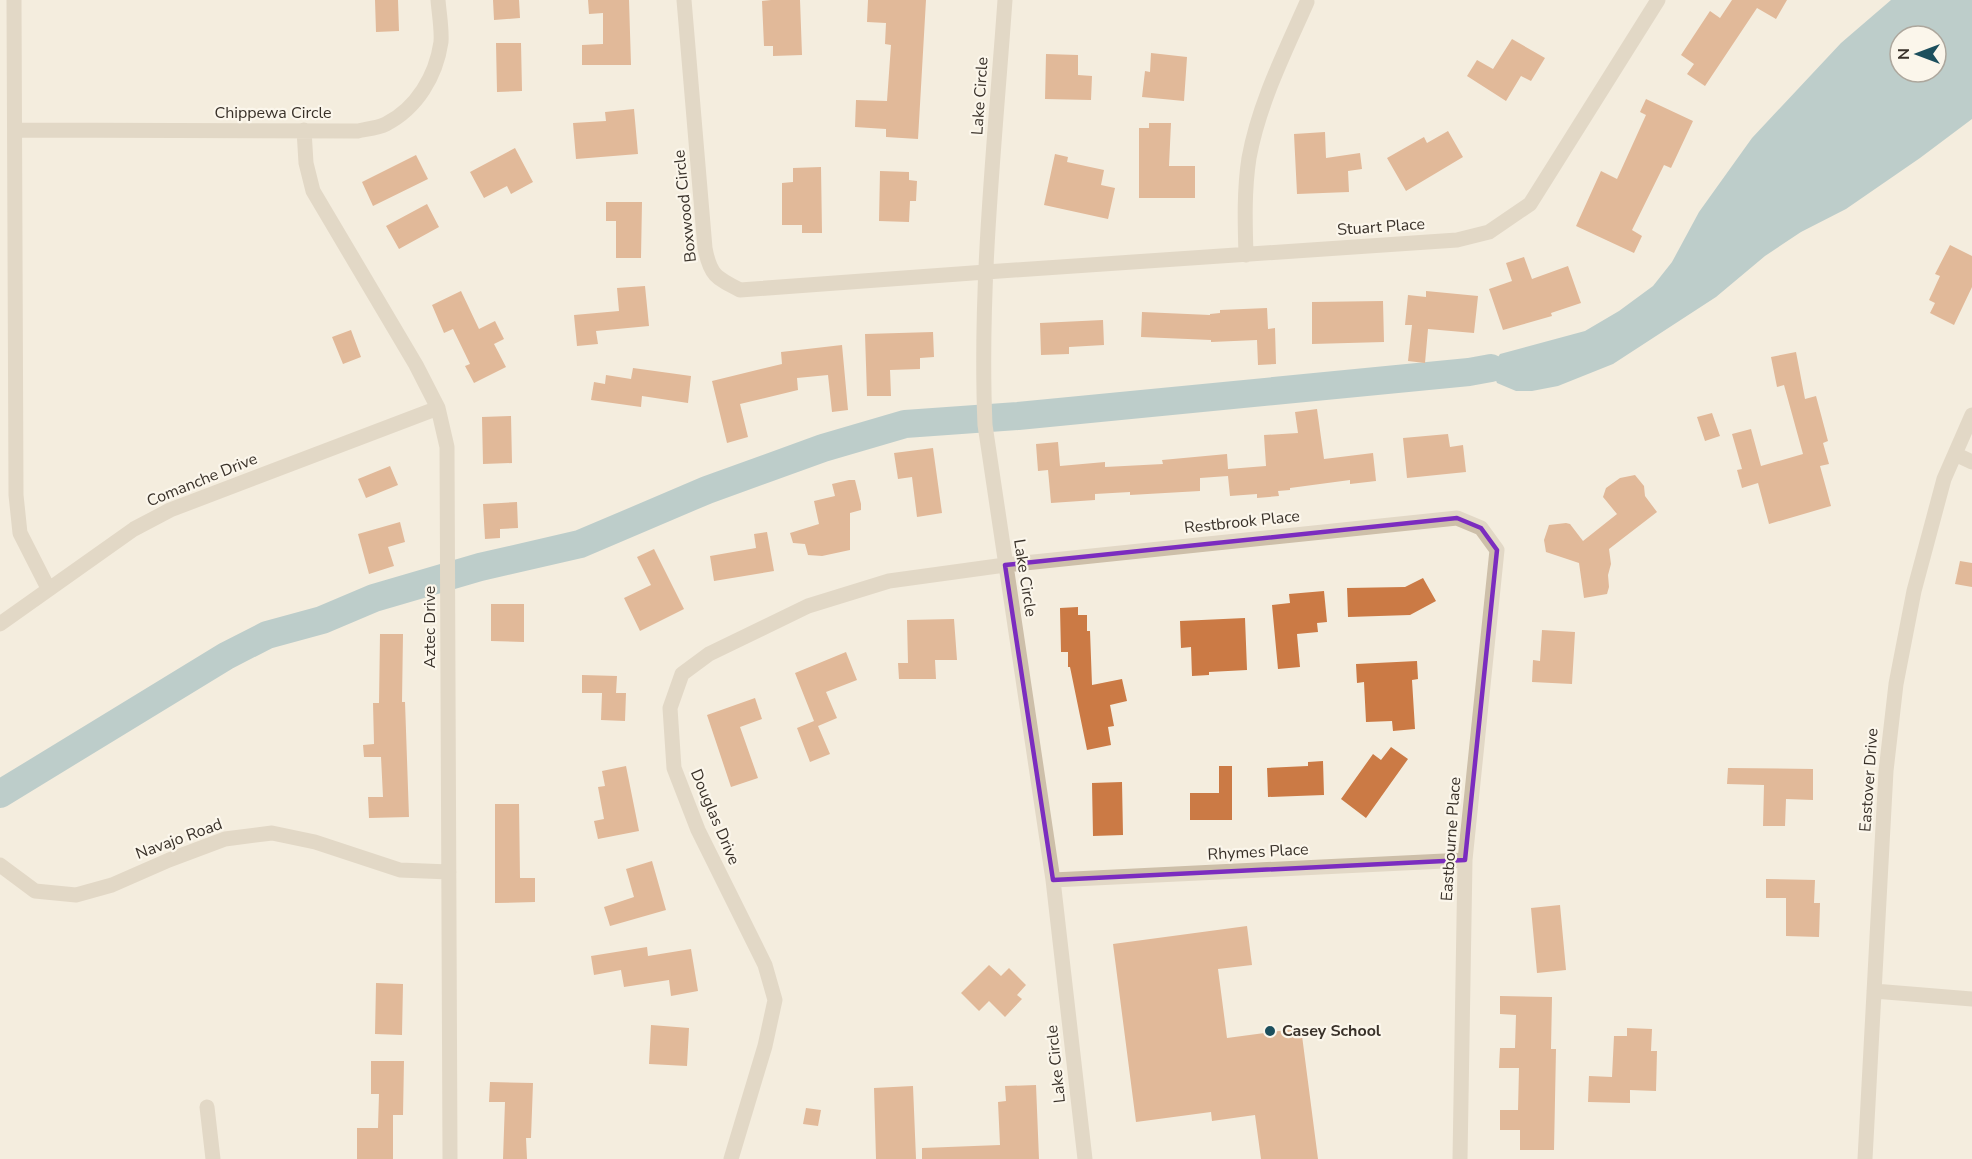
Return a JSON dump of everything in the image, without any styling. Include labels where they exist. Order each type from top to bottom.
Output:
[{"type":"street","points":[[14,0],[16,495],[20,533],[48,588]]},
{"type":"street","name":"Chippewa Circle","points":[[15,130],[358,131],[383,125],[402,114],[422,93],[437,64],[441,40],[438,0]]},
{"type":"street","name":"Boxwood Circle","points":[[684,0],[705,248],[709,267],[720,280],[740,290],[750,290],[986,272]]},
{"type":"street","name":"Lake Circle","points":[[1005,0],[986,272],[984,425],[1053,880],[1085,1159]]},
{"type":"street","name":"Stuart Place","points":[[986,272],[1456,240],[1489,232],[1530,204],[1658,0]]},
{"type":"street","points":[[1246,255],[1245,208],[1249,158],[1264,102],[1307,2]]},
{"type":"street","name":"Aztec Drive","points":[[304,130],[306,164],[313,191],[416,365],[438,408],[447,447],[450,1159]]},
{"type":"street","name":"Comanche Drive","points":[[0,624],[134,529],[170,510],[438,408]]},
{"type":"street","name":"Eastover Drive","points":[[1865,1159],[1886,771],[1896,684],[1914,591],[1944,478],[1972,415]]},
{"type":"street","points":[[1955,454],[1972,462]]},
{"type":"street","name":"Restbrook Place","points":[[1005,565],[1457,518],[1481,528]]},
{"type":"street","name":"Eastbourne Place","points":[[1460,1159],[1465,860],[1497,550],[1481,528]]},
{"type":"street","name":"Douglas Drive","points":[[731,1159],[765,1047],[775,1000],[765,965],[698,830],[674,768],[670,708],[682,674],[709,654],[808,606],[890,581],[1005,565]]},
{"type":"street","name":"Navajo Road","points":[[0,865],[35,891],[76,895],[112,885],[225,839],[272,833],[315,842],[400,870],[449,872]]},
{"type":"street","name":"Rhymes Place","points":[[1053,880],[1465,860]]},
{"type":"street","points":[[1874,991],[1972,999]]},
{"type":"street","points":[[207,1107],[213,1159]]},
{"type":"highlighted area","points":[[1457,518],[1481,528],[1497,550],[1465,860],[1053,880],[1005,565]]},
{"type":"water","points":[[1891,0],[1972,0],[1972,119],[1846,209],[1801,232],[1765,256],[1716,297],[1613,364],[1558,386],[1532,391],[1516,391],[1497,383],[1491,368],[1500,354],[1585,331],[1619,311],[1653,286],[1672,262],[1699,212],[1752,138],[1841,43]]},
{"type":"building","points":[[375,0],[398,0],[399,31],[376,32]]},
{"type":"building","points":[[493,0],[519,0],[520,18],[494,20]]},
{"type":"building","points":[[588,0],[629,0],[631,65],[582,65],[582,45],[603,44],[603,13],[589,14]]},
{"type":"building","points":[[800,0],[802,55],[773,56],[773,46],[764,46],[762,1]]},
{"type":"building","points":[[868,0],[926,0],[918,139],[886,137],[886,129],[855,127],[856,100],[887,101],[891,45],[885,44],[886,23],[867,22]]},
{"type":"building","points":[[1732,0],[1787,0],[1776,19],[1757,8],[1705,86],[1687,74],[1694,64],[1681,55],[1710,11],[1720,18]]},
{"type":"building","points":[[1512,39],[1545,58],[1531,81],[1521,76],[1506,101],[1467,76],[1477,60],[1493,69]]},
{"type":"building","points":[[496,43],[521,43],[522,91],[497,92]]},
{"type":"building","points":[[1151,53],[1187,57],[1184,101],[1142,97],[1145,71],[1150,72]]},
{"type":"building","points":[[1046,54],[1078,55],[1078,75],[1092,76],[1091,100],[1045,99]]},
{"type":"building","points":[[1646,99],[1693,121],[1671,168],[1664,165],[1632,230],[1642,236],[1634,253],[1576,226],[1601,171],[1617,179],[1646,115],[1640,112]]},
{"type":"building","points":[[634,109],[638,154],[576,159],[573,123],[606,121],[605,112]]},
{"type":"building","points":[[1149,123],[1171,123],[1169,166],[1195,166],[1195,198],[1139,198],[1139,128],[1149,128]]},
{"type":"building","points":[[1448,131],[1463,157],[1406,191],[1387,158],[1424,137],[1427,143]]},
{"type":"building","points":[[1325,132],[1326,158],[1360,153],[1362,169],[1348,171],[1349,192],[1297,194],[1294,134]]},
{"type":"building","points":[[515,148],[533,182],[511,194],[507,186],[484,198],[470,172]]},
{"type":"building","points":[[1055,154],[1068,157],[1067,162],[1104,170],[1101,185],[1115,188],[1108,219],[1044,205]]},
{"type":"building","points":[[416,155],[428,179],[373,206],[362,182]]},
{"type":"building","points":[[821,167],[822,233],[802,233],[802,225],[782,225],[782,183],[793,182],[793,168]]},
{"type":"building","points":[[880,171],[909,172],[909,180],[917,181],[916,201],[910,201],[909,222],[879,221]]},
{"type":"building","points":[[606,202],[642,202],[641,258],[616,258],[616,221],[606,221]]},
{"type":"building","points":[[427,204],[439,227],[399,249],[386,226]]},
{"type":"building","points":[[1950,245],[1972,256],[1972,287],[1954,325],[1930,313],[1935,303],[1929,300],[1940,276],[1935,274]]},
{"type":"building","points":[[1524,257],[1532,279],[1568,266],[1581,303],[1551,313],[1552,316],[1503,330],[1489,289],[1512,281],[1506,263]]},
{"type":"building","points":[[645,286],[649,326],[596,331],[598,344],[577,346],[574,315],[619,311],[617,288]]},
{"type":"building","points":[[461,291],[479,329],[495,321],[504,339],[494,344],[506,367],[474,383],[465,366],[470,364],[453,329],[444,333],[432,305]]},
{"type":"building","points":[[1426,291],[1478,296],[1474,333],[1428,329],[1425,363],[1408,361],[1412,325],[1405,325],[1408,295],[1426,297]]},
{"type":"building","points":[[1383,301],[1384,342],[1312,344],[1312,302]]},
{"type":"building","points":[[1267,308],[1268,329],[1275,328],[1276,364],[1258,365],[1257,340],[1211,342],[1211,340],[1141,337],[1142,312],[1210,315],[1220,313],[1220,310]]},
{"type":"building","points":[[1103,320],[1104,345],[1069,347],[1069,354],[1041,355],[1040,323]]},
{"type":"building","points":[[351,330],[361,357],[343,364],[332,337]]},
{"type":"building","points":[[933,332],[934,357],[920,358],[920,369],[890,370],[891,396],[867,396],[865,334]]},
{"type":"building","points":[[842,345],[848,410],[832,412],[828,375],[797,378],[798,390],[740,404],[748,437],[727,443],[712,381],[782,364],[781,352]]},
{"type":"building","points":[[1796,352],[1805,399],[1816,396],[1828,441],[1823,443],[1829,464],[1820,466],[1831,506],[1769,524],[1758,483],[1742,488],[1737,470],[1742,469],[1732,434],[1751,429],[1761,466],[1803,454],[1784,385],[1777,387],[1771,357]]},
{"type":"building","points":[[633,368],[691,376],[688,403],[642,396],[641,407],[591,400],[594,382],[605,384],[606,375],[631,379]]},
{"type":"building","points":[[1317,409],[1324,459],[1373,453],[1376,481],[1350,484],[1350,480],[1290,488],[1290,490],[1278,491],[1279,496],[1257,498],[1257,494],[1230,496],[1228,476],[1200,478],[1200,491],[1130,495],[1130,492],[1095,494],[1095,500],[1051,503],[1048,470],[1038,471],[1036,444],[1058,442],[1060,466],[1105,462],[1105,467],[1163,464],[1162,460],[1227,454],[1228,469],[1266,466],[1264,435],[1298,433],[1295,412]]},
{"type":"building","points":[[1712,413],[1720,436],[1705,441],[1697,417]]},
{"type":"building","points":[[511,416],[512,463],[483,464],[482,417]]},
{"type":"building","points":[[1448,434],[1450,447],[1463,445],[1466,472],[1407,478],[1403,438]]},
{"type":"building","points":[[933,448],[942,513],[917,517],[912,477],[898,479],[894,453]]},
{"type":"building","points":[[390,466],[398,485],[366,498],[358,479]]},
{"type":"building","points":[[1635,475],[1644,486],[1645,496],[1657,512],[1609,549],[1611,564],[1607,594],[1584,598],[1579,563],[1546,552],[1544,540],[1549,525],[1570,524],[1583,541],[1617,514],[1603,497],[1606,488],[1620,478]]},
{"type":"building","points":[[855,480],[861,504],[861,510],[850,513],[850,550],[822,556],[808,555],[805,544],[793,543],[790,533],[819,524],[814,501],[835,496],[832,484]]},
{"type":"building","points":[[517,502],[518,528],[500,529],[500,538],[485,539],[483,504]]},
{"type":"building","points":[[400,522],[405,542],[388,547],[394,566],[369,574],[358,534]]},
{"type":"building","points":[[767,532],[774,571],[714,581],[710,556],[756,548],[754,534]]},
{"type":"building","points":[[654,549],[684,609],[640,631],[624,598],[651,585],[637,557]]},
{"type":"building","points":[[1960,561],[1972,563],[1972,587],[1955,584]]},
{"type":"building","points":[[1423,578],[1436,601],[1410,615],[1348,617],[1347,588],[1405,587]]},
{"type":"building","points":[[1324,591],[1327,622],[1317,623],[1318,632],[1297,634],[1300,667],[1278,669],[1272,605],[1290,603],[1289,594]]},
{"type":"building","points":[[491,604],[524,604],[524,642],[491,641]]},
{"type":"building","points":[[1078,607],[1078,615],[1087,615],[1087,631],[1090,631],[1092,685],[1122,679],[1127,701],[1110,705],[1114,726],[1108,727],[1111,745],[1087,750],[1070,667],[1068,667],[1068,652],[1061,652],[1060,608]]},
{"type":"building","points":[[1245,618],[1247,670],[1209,672],[1209,675],[1192,676],[1191,647],[1181,648],[1180,621]]},
{"type":"building","points":[[954,619],[957,660],[935,660],[936,679],[899,679],[898,663],[908,663],[907,620]]},
{"type":"building","points":[[1542,630],[1575,632],[1572,684],[1532,682],[1533,660],[1540,661]]},
{"type":"building","points":[[380,634],[403,634],[402,702],[405,702],[409,817],[369,818],[368,797],[383,797],[381,757],[364,757],[363,745],[374,744],[373,703],[379,703]]},
{"type":"building","points":[[846,652],[857,680],[826,692],[837,718],[818,726],[830,754],[810,762],[797,728],[814,721],[795,673]]},
{"type":"building","points":[[1417,661],[1418,679],[1412,680],[1415,729],[1393,731],[1392,721],[1366,722],[1364,682],[1357,683],[1356,664]]},
{"type":"building","points":[[582,675],[617,676],[616,693],[626,693],[625,721],[601,720],[602,693],[582,693]]},
{"type":"building","points":[[755,698],[762,719],[740,727],[758,778],[731,787],[707,715]]},
{"type":"building","points":[[1391,747],[1408,759],[1366,818],[1341,799],[1373,754],[1381,760]]},
{"type":"building","points":[[1323,761],[1324,795],[1268,797],[1267,768],[1308,766],[1308,762]]},
{"type":"building","points":[[626,766],[639,831],[598,839],[594,821],[604,819],[598,787],[605,786],[602,771]]},
{"type":"building","points":[[1219,766],[1232,766],[1232,820],[1190,820],[1190,793],[1219,793]]},
{"type":"building","points":[[1728,768],[1813,769],[1813,800],[1786,799],[1785,826],[1763,826],[1764,785],[1727,784]]},
{"type":"building","points":[[1122,782],[1123,835],[1093,836],[1092,783]]},
{"type":"building","points":[[495,804],[519,804],[520,878],[535,878],[535,902],[495,903]]},
{"type":"building","points":[[652,861],[666,910],[610,926],[604,907],[634,897],[626,869]]},
{"type":"building","points":[[1766,879],[1815,880],[1814,903],[1820,903],[1819,937],[1786,936],[1786,898],[1766,898]]},
{"type":"building","points":[[1560,905],[1566,970],[1537,973],[1531,908]]},
{"type":"building","points":[[1247,926],[1252,965],[1218,969],[1227,1038],[1301,1028],[1318,1159],[1261,1159],[1255,1115],[1212,1121],[1211,1112],[1136,1122],[1113,944]]},
{"type":"building","points":[[647,947],[648,956],[691,949],[698,991],[671,996],[669,980],[624,987],[621,970],[594,975],[591,956]]},
{"type":"building","points":[[989,965],[1001,976],[1009,968],[1026,985],[1017,995],[1022,999],[1005,1017],[989,1001],[979,1011],[961,993]]},
{"type":"building","points":[[376,983],[403,984],[402,1035],[375,1034]]},
{"type":"building","points":[[1500,996],[1552,997],[1551,1049],[1556,1049],[1554,1150],[1520,1150],[1520,1130],[1500,1130],[1500,1110],[1518,1110],[1519,1068],[1499,1068],[1500,1048],[1515,1048],[1516,1015],[1500,1014]]},
{"type":"building","points":[[651,1025],[689,1028],[687,1066],[649,1064]]},
{"type":"building","points":[[1627,1028],[1652,1029],[1651,1051],[1657,1051],[1656,1091],[1630,1090],[1630,1103],[1588,1102],[1589,1076],[1612,1077],[1614,1036],[1627,1036]]},
{"type":"building","points":[[371,1061],[404,1061],[403,1115],[393,1115],[393,1159],[357,1159],[357,1128],[378,1128],[379,1094],[371,1094]]},
{"type":"building","points":[[490,1082],[533,1083],[531,1138],[526,1138],[527,1159],[503,1159],[505,1102],[489,1102]]},
{"type":"building","points":[[1036,1085],[1039,1159],[922,1159],[922,1148],[1000,1145],[998,1102],[1006,1101],[1005,1086]]},
{"type":"building","points":[[913,1086],[916,1159],[876,1159],[874,1088]]},
{"type":"building","points":[[806,1108],[821,1110],[818,1126],[803,1124]]},
{"type":"waterway","points":[[0,794],[226,656],[267,635],[322,620],[374,598],[480,567],[580,544],[707,490],[823,448],[905,424],[1018,416],[1491,368]]},
{"type":"place","name":"Casey School","points":[[1270,1031]]}]
